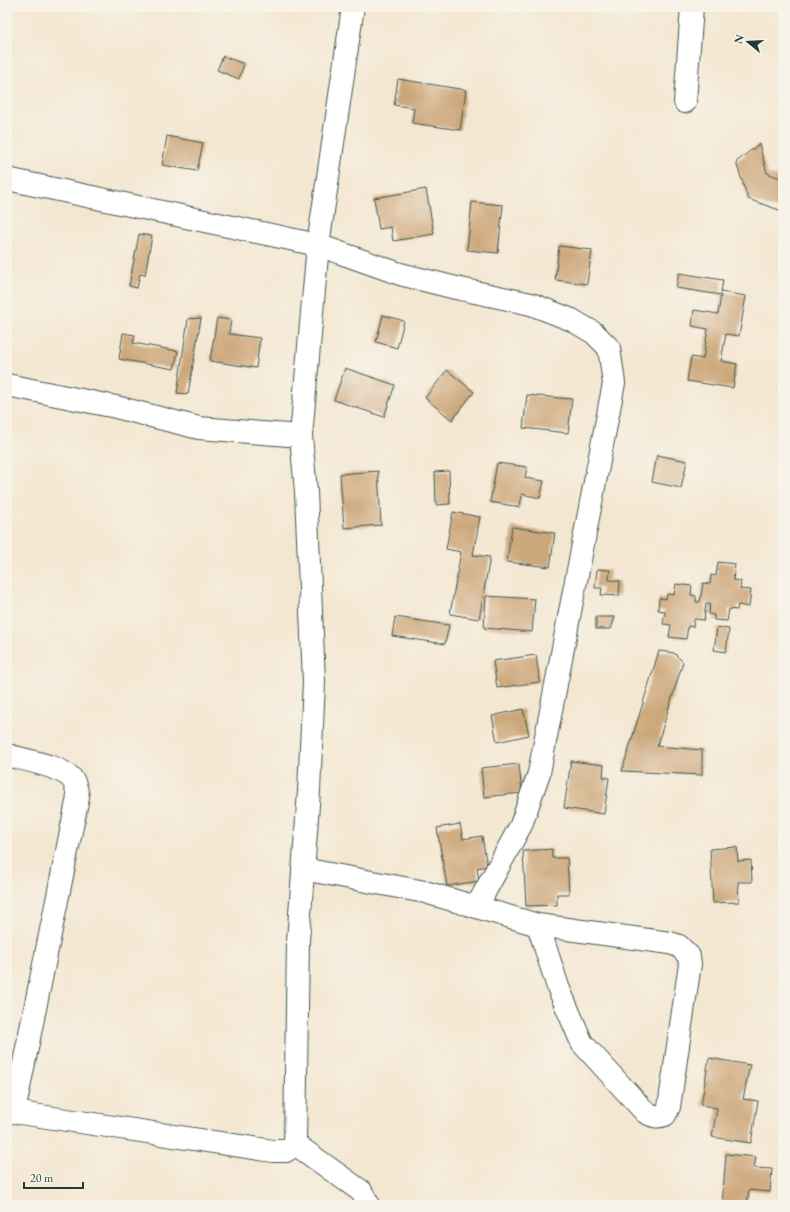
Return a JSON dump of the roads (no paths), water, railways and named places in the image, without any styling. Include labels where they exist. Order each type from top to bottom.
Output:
[{"type":"street","points":[[295,1144],[298,941],[314,682],[306,492],[301,436],[318,246],[353,7]]},
{"type":"street","points":[[685,102],[692,7]]},
{"type":"street","points":[[7,179],[318,246],[400,274],[531,304],[572,320],[594,333],[609,348],[614,383],[539,773],[521,825],[478,906]]},
{"type":"street","points":[[7,385],[123,409],[199,428],[301,436]]},
{"type":"street","points":[[7,755],[50,766],[66,773],[74,781],[78,797],[10,1112],[273,1151],[286,1151],[295,1144]]},
{"type":"street","points":[[303,868],[425,892],[478,906],[538,925],[670,943],[679,946],[690,956],[690,964],[669,1107],[665,1115],[660,1117],[653,1116],[645,1112],[582,1043],[558,987],[538,925]]},
{"type":"street","points":[[295,1144],[361,1191],[369,1205]]}]
